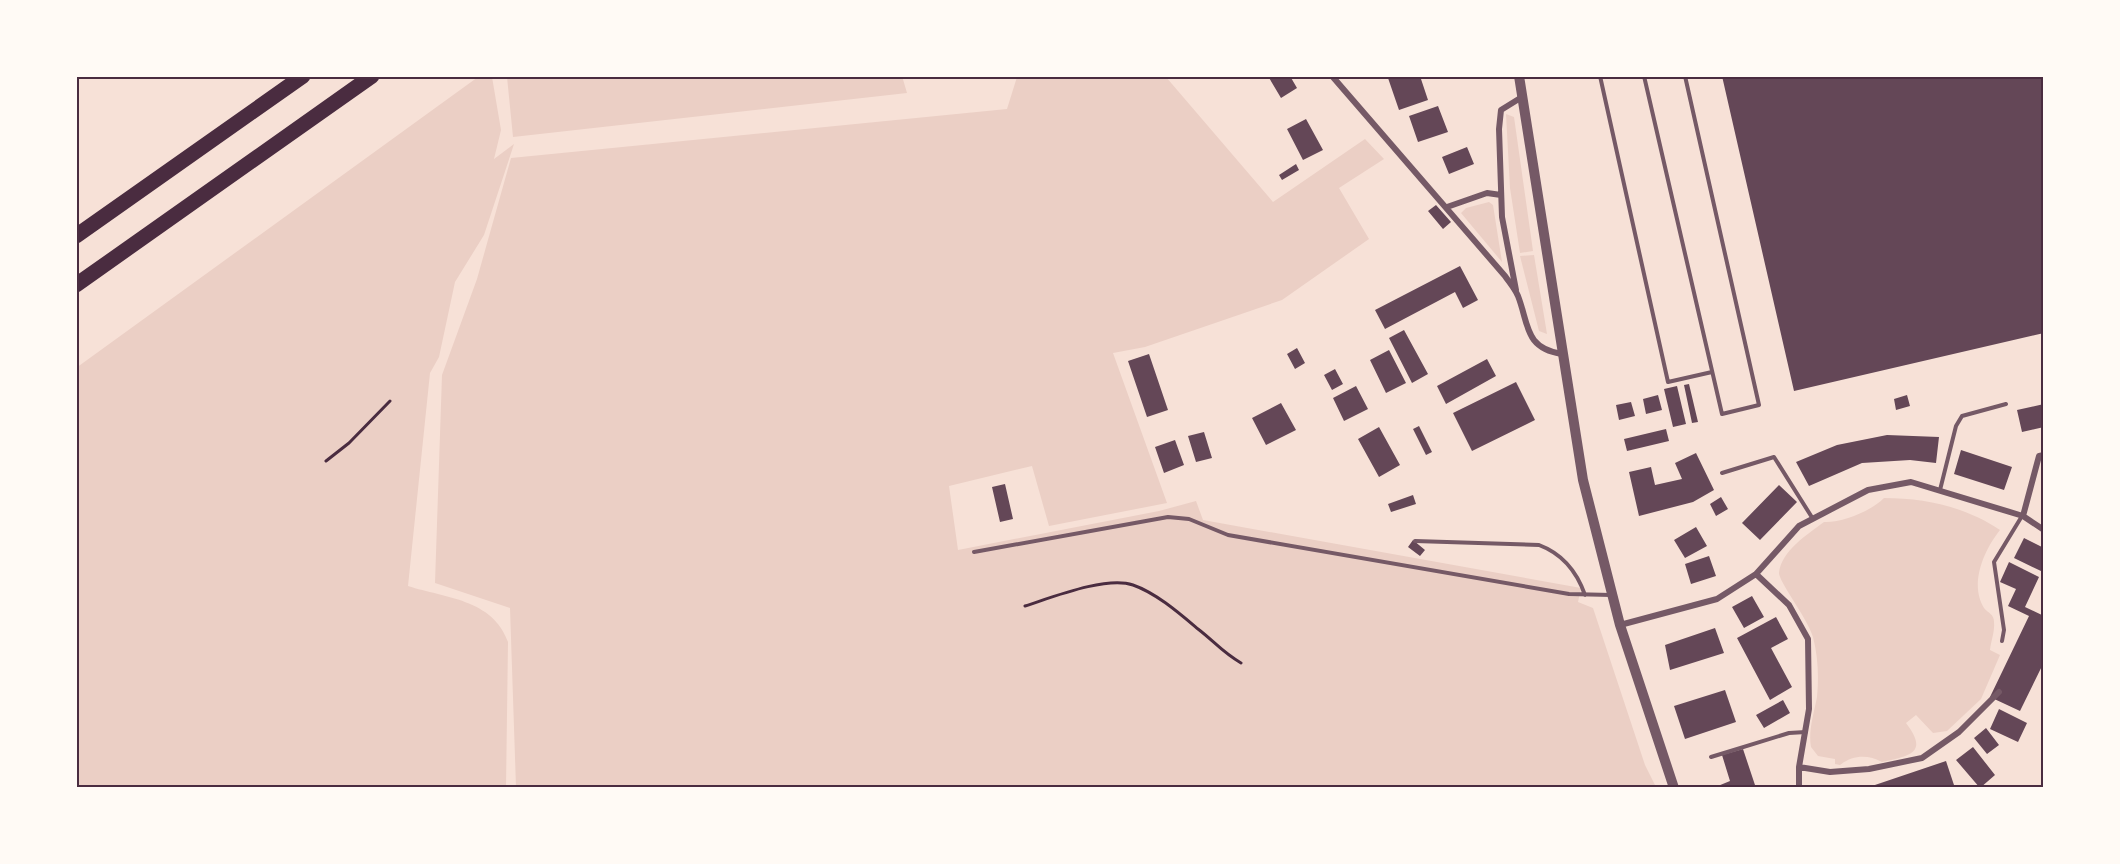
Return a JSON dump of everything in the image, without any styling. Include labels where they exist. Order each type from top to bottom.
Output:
[{"type":"highway","points":[[76,236],[303,76]]},
{"type":"highway","points":[[76,285],[372,76]]},
{"type":"street","points":[[1332,76],[1447,207],[1517,295]]},
{"type":"street","points":[[1519,76],[1582,480],[1620,625],[1674,788]]},
{"type":"street","points":[[1522,97],[1508,104],[1500,114],[1501,195],[1505,240],[1524,322],[1534,341],[1549,352],[1562,354]]},
{"type":"street","points":[[1447,207],[1487,193],[1501,195]]},
{"type":"street","points":[[2023,516],[2039,456],[2043,455]]},
{"type":"street","points":[[1620,625],[1717,599],[1756,574],[1799,526],[1868,490],[1911,482],[2023,516],[2043,530]]},
{"type":"street","points":[[1756,574],[1789,605],[1808,639],[1807,732],[1799,767],[1799,788]]},
{"type":"street","points":[[1799,767],[1830,772],[1859,770],[1922,758],[1959,732],[1999,692]]},
{"type":"lane","points":[[1600,76],[1668,382],[1712,372]]},
{"type":"lane","points":[[1644,76],[1722,414],[1759,405],[1685,76]]},
{"type":"lane","points":[[1940,491],[1956,426],[1962,416],[2006,404]]},
{"type":"lane","points":[[1722,473],[1774,457],[1813,519]]},
{"type":"lane","points":[[2002,641],[2004,630],[1994,562],[2023,516]]},
{"type":"lane","points":[[974,552],[1168,517],[1207,524],[1228,535],[1585,595],[1612,595]]},
{"type":"lane","points":[[1415,541],[1539,545],[1554,551],[1578,576],[1585,595]]},
{"type":"lane","points":[[1711,757],[1789,733],[1807,732]]},
{"type":"path","points":[[326,461],[390,401]]},
{"type":"path","points":[[1025,606],[1114,582],[1133,585],[1154,596],[1199,630],[1221,651],[1241,663]]},
{"type":"shaded area","points":[[902,76],[907,93],[513,137],[507,77]]},
{"type":"shaded area","points":[[478,77],[492,77],[501,130],[494,159],[514,144],[484,235],[455,282],[439,357],[430,373],[408,586],[466,602],[480,609],[501,628],[508,642],[506,787],[77,787],[76,368]]},
{"type":"shaded area","points":[[1017,77],[1166,77],[1273,202],[1365,139],[1384,159],[1339,188],[1369,239],[1282,300],[1145,347],[1113,353],[1167,503],[1049,526],[1032,466],[949,486],[958,550],[1159,511],[1196,501],[1203,520],[1581,588],[1578,602],[1593,608],[1645,765],[1656,787],[516,787],[510,608],[435,583],[442,375],[477,279],[511,158],[1007,109]]},
{"type":"shaded area","points":[[1506,114],[1514,117],[1533,251],[1520,253],[1510,188]]},
{"type":"shaded area","points":[[1489,202],[1493,205],[1502,262],[1461,213],[1466,208]]},
{"type":"shaded area","points":[[1534,255],[1547,334],[1539,331],[1520,256]]},
{"type":"shaded area","points":[[1884,498],[1945,505],[1973,515],[2000,530],[1984,557],[1978,578],[1978,588],[1984,608],[1994,619],[1990,650],[2000,655],[1981,699],[1947,731],[1933,733],[1916,715],[1906,723],[1916,741],[1913,752],[1901,758],[1882,762],[1860,757],[1850,759],[1840,765],[1835,764],[1835,759],[1818,756],[1811,747],[1811,728],[1818,682],[1815,644],[1810,629],[1779,573],[1790,550],[1824,522],[1856,515]]},
{"type":"building","points":[[1268,76],[1290,76],[1297,88],[1281,98]]},
{"type":"building","points":[[1420,76],[1428,100],[1399,110],[1388,78]]},
{"type":"building","points":[[1722,76],[2044,76],[2044,333],[1794,391]]},
{"type":"building","points":[[1438,106],[1448,132],[1418,142],[1409,116]]},
{"type":"building","points":[[1306,119],[1323,150],[1303,160],[1287,129]]},
{"type":"building","points":[[1467,147],[1474,164],[1449,174],[1442,157]]},
{"type":"building","points":[[1296,164],[1299,170],[1282,180],[1279,175]]},
{"type":"building","points":[[1436,205],[1451,222],[1443,229],[1428,211]]},
{"type":"building","points":[[1460,266],[1478,300],[1463,308],[1455,292],[1385,329],[1375,310]]},
{"type":"building","points":[[1404,330],[1428,374],[1412,383],[1389,338]]},
{"type":"building","points":[[1297,348],[1305,363],[1295,369],[1287,354]]},
{"type":"building","points":[[1389,350],[1406,383],[1386,393],[1370,360]]},
{"type":"building","points":[[1149,354],[1168,410],[1147,417],[1128,361]]},
{"type":"building","points":[[1487,359],[1496,376],[1446,404],[1437,386]]},
{"type":"building","points":[[1335,369],[1343,384],[1332,390],[1324,375]]},
{"type":"building","points":[[1516,382],[1535,420],[1472,451],[1453,413]]},
{"type":"building","points":[[1689,384],[1698,422],[1692,423],[1684,385]]},
{"type":"building","points":[[1356,386],[1368,409],[1344,421],[1333,398]]},
{"type":"building","points":[[1677,386],[1686,424],[1673,427],[1664,389]]},
{"type":"building","points":[[1658,395],[1662,410],[1646,414],[1643,399]]},
{"type":"building","points":[[1907,395],[1910,406],[1896,410],[1894,399]]},
{"type":"building","points":[[1631,402],[1635,416],[1619,420],[1616,405]]},
{"type":"building","points":[[1281,403],[1296,430],[1266,445],[1252,418]]},
{"type":"building","points":[[2044,404],[2044,427],[2022,432],[2017,410]]},
{"type":"building","points":[[1419,426],[1432,452],[1426,455],[1413,429]]},
{"type":"building","points":[[1379,427],[1400,465],[1379,477],[1358,439]]},
{"type":"building","points":[[1666,429],[1669,441],[1627,451],[1624,439]]},
{"type":"building","points":[[1204,432],[1212,458],[1196,462],[1188,436]]},
{"type":"building","points":[[1887,435],[1939,437],[1936,463],[1910,460],[1862,463],[1809,486],[1796,462],[1837,445]]},
{"type":"building","points":[[1175,440],[1184,465],[1164,473],[1155,447]]},
{"type":"building","points":[[1961,450],[2012,467],[2004,490],[1954,474]]},
{"type":"building","points":[[1696,453],[1714,490],[1693,502],[1639,516],[1629,472],[1651,467],[1655,485],[1682,479],[1675,463]]},
{"type":"building","points":[[1005,484],[1013,519],[1000,522],[992,487]]},
{"type":"building","points":[[1779,485],[1797,502],[1760,540],[1742,523]]},
{"type":"building","points":[[1413,495],[1416,504],[1391,512],[1388,504]]},
{"type":"building","points":[[1721,497],[1728,509],[1716,516],[1710,504]]},
{"type":"building","points":[[1696,527],[1707,546],[1685,558],[1674,540]]},
{"type":"building","points":[[2024,538],[2044,548],[2041,571],[2014,558]]},
{"type":"building","points":[[1413,540],[1425,550],[1420,556],[1408,547]]},
{"type":"building","points":[[1709,556],[1716,576],[1691,584],[1685,564]]},
{"type":"building","points":[[2009,562],[2039,577],[2025,607],[2044,616],[2044,662],[2020,711],[1990,697],[2029,616],[2008,606],[2016,589],[2000,582]]},
{"type":"building","points":[[1752,596],[1764,617],[1744,628],[1732,607]]},
{"type":"building","points":[[1776,617],[1788,639],[1771,648],[1792,687],[1770,700],[1737,638]]},
{"type":"building","points":[[1715,628],[1724,653],[1670,670],[1665,645]]},
{"type":"building","points":[[1725,690],[1736,722],[1685,739],[1674,706]]},
{"type":"building","points":[[1783,700],[1790,713],[1764,728],[1756,715]]},
{"type":"building","points":[[1999,709],[2027,723],[2018,742],[1990,729]]},
{"type":"building","points":[[1986,728],[1999,745],[1987,754],[1974,738]]},
{"type":"building","points":[[1973,747],[1995,775],[1980,788],[1956,760]]},
{"type":"building","points":[[1743,749],[1756,788],[1713,788],[1730,781],[1722,755]]},
{"type":"building","points":[[1946,761],[1955,788],[1869,787]]}]
